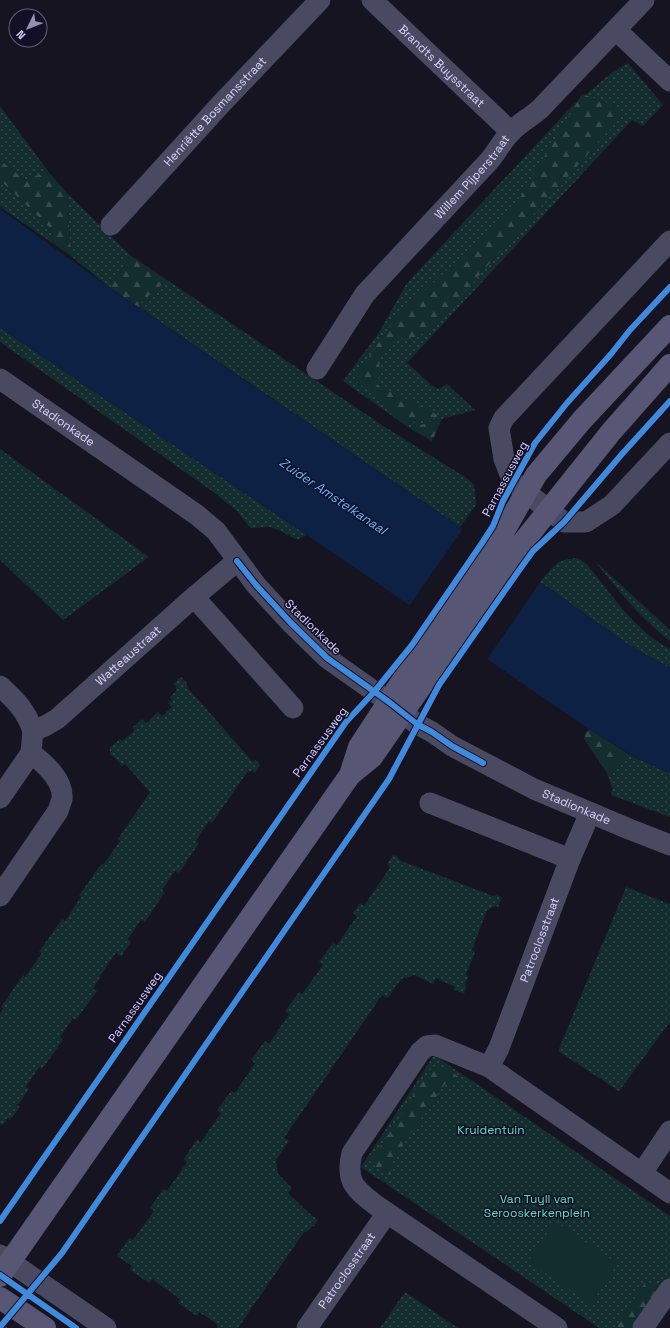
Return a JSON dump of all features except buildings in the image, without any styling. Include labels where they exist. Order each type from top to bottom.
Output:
[{"type":"main road","name":"Parnassusweg","points":[[3,1264],[350,775],[358,747],[396,707],[500,556],[520,487],[536,475],[582,420],[670,326]]},
{"type":"main road","name":"Parnassusweg","points":[[500,556],[556,516],[611,432],[670,365]]},
{"type":"main road","points":[[0,1298],[45,1328]]},
{"type":"street","name":"Henriëtte Bosmansstraat","points":[[111,225],[221,104],[320,0]]},
{"type":"street","name":"Brandts Buysstraat","points":[[372,0],[510,132]]},
{"type":"street","name":"Willem Pijperstraat","points":[[317,369],[364,294],[489,161],[497,152],[501,142],[510,132],[521,122],[532,116],[540,109],[644,0]]},
{"type":"street","points":[[616,30],[670,81]]},
{"type":"street","name":"Parnassusweg","points":[[556,516],[520,487],[504,459],[499,428],[504,418],[670,241]]},
{"type":"street","name":"Stadionkade","points":[[0,379],[197,516],[216,531],[256,585],[327,658],[396,707],[417,724],[432,732],[452,746],[534,789],[670,845]]},
{"type":"street","points":[[556,516],[586,522],[612,505],[670,443]]},
{"type":"street","name":"Watteaustraat","points":[[33,731],[57,719],[194,597],[237,561]]},
{"type":"street","points":[[194,597],[293,708]]},
{"type":"street","points":[[0,686],[19,704],[29,719],[33,731],[31,753],[0,798]]},
{"type":"street","points":[[0,896],[58,811],[62,798],[57,780],[47,767],[31,753]]},
{"type":"street","points":[[430,803],[570,859]]},
{"type":"street","name":"Patroclosstraat","points":[[488,1067],[499,1048],[570,859],[590,813]]},
{"type":"street","points":[[544,1324],[387,1213],[362,1194],[351,1180],[349,1167],[352,1153],[420,1052],[426,1046],[435,1045],[488,1067],[670,1193]]},
{"type":"street","points":[[642,1173],[670,1131]]},
{"type":"street","name":"Patroclosstraat","points":[[307,1328],[387,1213]]},
{"type":"street","points":[[3,1264],[106,1328]]},
{"type":"street","points":[[644,1328],[668,1295]]},
{"type":"green space","points":[[628,63],[663,105],[643,126],[632,120],[407,363],[434,387],[439,389],[447,384],[475,410],[409,428],[343,381],[378,334],[407,283],[572,106],[614,71]]},
{"type":"green space","points":[[582,94],[608,103],[622,116],[431,329],[417,337],[397,338],[380,359],[377,385],[440,416],[407,424],[354,379],[397,316],[514,208]]},
{"type":"green space","points":[[0,106],[48,171],[25,180],[0,160]]},
{"type":"green space","points":[[0,160],[25,180],[48,171],[67,193],[71,256],[54,244],[49,227],[0,180]]},
{"type":"green space","points":[[0,180],[49,227],[54,244],[0,207]]},
{"type":"green space","points":[[67,193],[130,255],[110,288],[71,256]]},
{"type":"green space","points":[[130,255],[167,280],[137,306],[110,288]]},
{"type":"green space","points":[[167,280],[382,425],[468,479],[474,485],[476,505],[460,527],[137,306]]},
{"type":"green space","points":[[0,328],[307,535],[299,539],[295,539],[270,527],[250,528],[237,511],[212,491],[0,342]]},
{"type":"green space","points":[[442,419],[432,441],[409,428]]},
{"type":"green space","points":[[0,449],[149,557],[63,620],[0,560]]},
{"type":"green space","points":[[578,558],[587,564],[624,611],[635,622],[657,641],[670,649],[670,668],[632,647],[540,582],[556,564],[565,560]]},
{"type":"green space","points":[[594,560],[670,630],[670,641],[639,613]]},
{"type":"green space","points":[[181,677],[187,683],[187,687],[252,761],[256,760],[260,765],[255,773],[248,771],[212,823],[209,821],[196,841],[199,843],[179,873],[175,871],[162,890],[165,892],[145,922],[141,920],[128,939],[131,942],[121,956],[116,953],[99,977],[100,978],[93,989],[97,991],[76,1020],[73,1018],[60,1037],[63,1040],[42,1069],[39,1067],[26,1087],[29,1089],[19,1104],[16,1105],[20,1107],[10,1120],[8,1118],[3,1125],[0,1124],[0,1014],[3,1009],[1,1007],[23,975],[25,977],[42,953],[39,952],[62,919],[65,921],[81,897],[79,896],[101,864],[103,865],[120,841],[118,839],[150,792],[125,764],[122,766],[113,756],[110,755],[110,747],[120,739],[122,741],[134,731],[132,728],[142,719],[146,723],[158,712],[162,716],[172,707],[168,703],[172,700],[170,697],[176,691],[176,686],[173,684]]},
{"type":"green space","points":[[589,729],[627,753],[619,764],[607,773],[584,739],[585,733]]},
{"type":"green space","points":[[627,753],[670,773],[670,817],[611,795],[612,788],[607,773],[619,764]]},
{"type":"green space","points":[[393,855],[398,857],[399,860],[493,896],[496,895],[502,897],[498,907],[495,906],[487,910],[472,950],[475,952],[466,974],[468,977],[464,994],[454,990],[455,987],[436,978],[433,984],[415,975],[401,979],[388,998],[382,995],[284,1138],[289,1141],[276,1160],[278,1174],[292,1188],[288,1193],[318,1220],[314,1226],[308,1231],[304,1232],[238,1328],[217,1328],[217,1324],[199,1312],[197,1316],[178,1303],[180,1299],[152,1279],[149,1283],[130,1270],[132,1266],[117,1256],[129,1238],[133,1240],[154,1211],[150,1208],[163,1189],[167,1191],[187,1162],[184,1159],[197,1139],[201,1142],[221,1113],[217,1110],[231,1091],[235,1093],[255,1063],[251,1060],[265,1041],[269,1044],[289,1014],[285,1011],[299,992],[302,994],[323,965],[319,962],[333,943],[337,945],[357,916],[353,913],[360,903],[364,906],[389,869],[389,865],[387,864]]},
{"type":"green space","points":[[626,887],[670,904],[670,1022],[619,1091],[558,1051]]},
{"type":"green space","name":"Van Tuyll van Serooskerkenplein","points":[[434,1055],[670,1216],[670,1278],[631,1328],[599,1328],[361,1167]]},
{"type":"green space","points":[[436,1065],[441,1065],[460,1078],[455,1085],[447,1081],[391,1162],[396,1166],[388,1175],[375,1166],[373,1158],[431,1068]]},
{"type":"green space","points":[[555,1221],[618,1264],[591,1304],[528,1261]]},
{"type":"green space","points":[[647,1280],[661,1290],[635,1328],[615,1328]]},
{"type":"green space","points":[[405,1292],[458,1328],[380,1328]]},
{"type":"water","name":"Zuider Amstelkanaal","points":[[0,209],[110,288],[460,527],[462,531],[538,584],[540,582],[632,647],[670,668],[670,773],[638,759],[589,729],[487,659],[488,657],[0,328]],"holes":[[[454,551],[522,598],[519,603],[451,555]],[[430,586],[498,633],[495,638],[427,591]]]},
{"type":"pier","points":[[462,530],[540,583],[487,659],[410,605]],"holes":[[[454,553],[520,599],[520,600],[453,554]],[[430,588],[496,634],[496,635],[429,590]]]},
{"type":"tram line","points":[[0,1323],[7,1328]]},
{"type":"cycle path","points":[[0,1221],[346,722],[374,692],[412,645],[493,526],[503,501],[535,443],[567,403],[611,354],[630,330],[670,287]]},
{"type":"cycle path","points":[[0,1327],[62,1253],[389,779],[439,685],[533,551],[564,522],[670,401]]},
{"type":"cycle path","points":[[237,561],[256,585],[290,622],[327,658],[417,724],[483,763]]},
{"type":"cycle path","points":[[0,1275],[76,1328]]},
{"type":"park label","name":"Kruidentuin","points":[[491,1130]]}]
